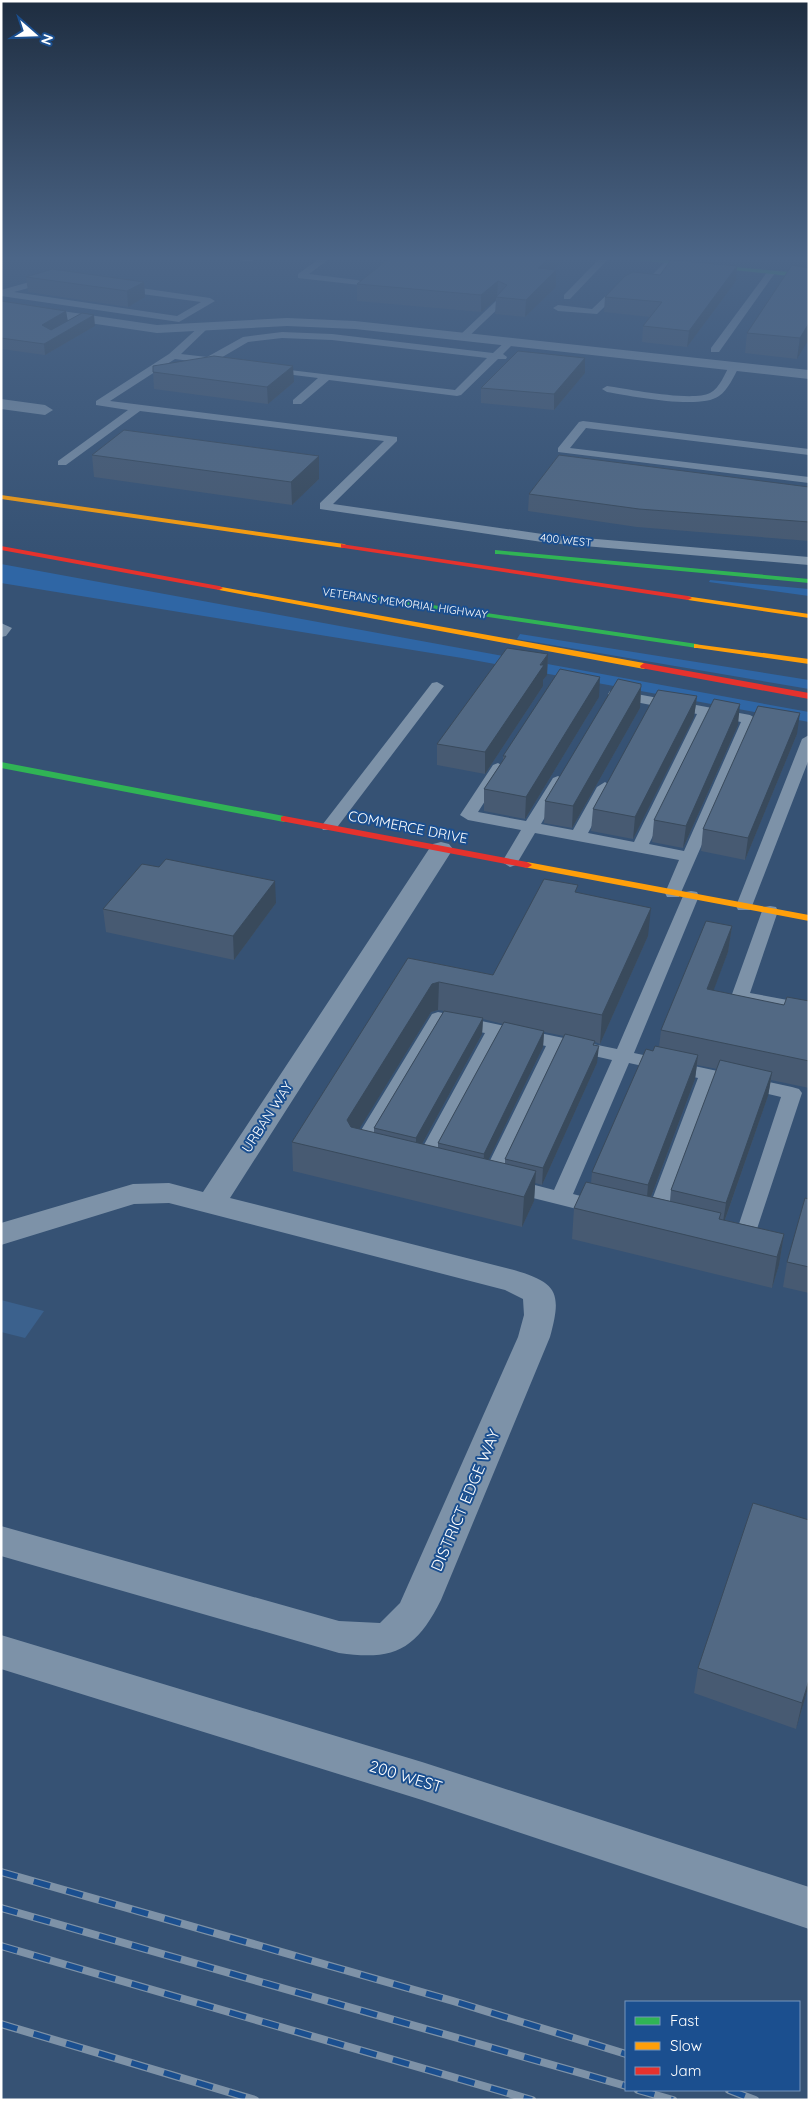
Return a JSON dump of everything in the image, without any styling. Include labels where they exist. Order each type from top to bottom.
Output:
[{"type":"main road","points":[[1,497],[809,616]]},
{"type":"main road","points":[[208,526],[375,539]]},
{"type":"main road","points":[[1,543],[198,572]]},
{"type":"main road","points":[[1,548],[809,696]]},
{"type":"main road","points":[[484,550],[809,581]]},
{"type":"main road","name":"VETERANS MEMORIAL HIGHWAY","points":[[346,594],[809,662]]},
{"type":"main road","name":"COMMERCE DRIVE","points":[[1,766],[809,918]]},
{"type":"street","points":[[618,354],[809,375]]},
{"type":"street","points":[[1,404],[45,410]]},
{"type":"street","name":"URBAN WAY","points":[[212,1202],[441,849]]},
{"type":"street","points":[[1,1234],[133,1194],[169,1193],[212,1202]]},
{"type":"street","name":"DISTRICT EDGE WAY","points":[[1,1541],[339,1637],[366,1641],[391,1639],[410,1622],[422,1600],[534,1337],[540,1315],[539,1293],[514,1281],[212,1202]]},
{"type":"street","name":"200 WEST","points":[[1,1652],[422,1781],[809,1908]]},
{"type":"lane","points":[[208,361],[220,354]]},
{"type":"lane","points":[[478,354],[514,358]]},
{"type":"lane","points":[[137,408],[100,403],[172,356],[228,364]]},
{"type":"lane","points":[[257,368],[457,393],[495,356]]},
{"type":"lane","points":[[607,389],[686,399],[704,398],[714,395],[734,367]]},
{"type":"lane","points":[[297,402],[326,377]]},
{"type":"lane","points":[[62,463],[137,408]]},
{"type":"lane","name":"400 WEST","points":[[137,408],[392,439],[324,506],[549,539],[809,561]]},
{"type":"lane","points":[[809,452],[582,424],[562,450],[809,480]]},
{"type":"lane","points":[[1,627],[5,628],[1,633]]},
{"type":"lane","points":[[330,828],[437,686]]},
{"type":"lane","points":[[606,695],[653,701],[750,719],[673,893]]},
{"type":"lane","points":[[644,718],[653,701]]},
{"type":"lane","points":[[638,848],[706,711]]},
{"type":"lane","points":[[744,906],[809,739]]},
{"type":"lane","points":[[506,757],[468,815],[690,857]]},
{"type":"lane","points":[[510,862],[565,768]]},
{"type":"lane","points":[[578,836],[611,777]]},
{"type":"lane","points":[[561,1198],[624,1056],[691,896]]},
{"type":"lane","points":[[770,911],[740,997],[809,1010]]},
{"type":"lane","points":[[377,1154],[359,1150],[438,1018],[792,1093],[744,1242],[717,1236]]},
{"type":"lane","points":[[442,1170],[414,1163],[496,1030]]},
{"type":"lane","points":[[490,1181],[557,1042]]},
{"type":"lane","points":[[470,1176],[645,1218],[708,1075]]},
{"type":"shaded area","points":[[1,564],[809,712],[809,722],[462,658],[1,583]]},
{"type":"shaded area","points":[[710,580],[809,589],[809,596],[709,582]]},
{"type":"shaded area","points":[[520,634],[809,680],[809,689],[517,639]]},
{"type":"shaded area","points":[[1,1300],[44,1311],[25,1338],[1,1332]]},
{"type":"building","points":[[515,354],[547,354],[585,358],[554,394],[481,388]]},
{"type":"building","points":[[214,356],[293,366],[267,387],[153,372],[153,366]]},
{"type":"building","points":[[124,430],[319,456],[291,482],[92,455]]},
{"type":"building","points":[[559,455],[809,487],[809,522],[639,509],[529,494]]},
{"type":"building","points":[[507,648],[548,654],[540,665],[544,665],[485,752],[437,744]]},
{"type":"building","points":[[560,669],[600,677],[526,797],[484,789],[506,756],[503,756]]},
{"type":"building","points":[[618,679],[641,684],[641,687],[573,806],[545,801]]},
{"type":"building","points":[[658,690],[697,696],[635,817],[593,809]]},
{"type":"building","points":[[714,699],[740,704],[686,826],[654,820]]},
{"type":"building","points":[[758,706],[800,713],[748,838],[703,829]]},
{"type":"building","points":[[166,859],[275,881],[233,936],[103,909],[142,864],[159,867]]},
{"type":"building","points":[[544,879],[578,885],[575,892],[651,908],[602,1015],[439,982],[432,984],[347,1120],[351,1127],[536,1171],[524,1197],[292,1142],[408,958],[493,975]]},
{"type":"building","points":[[706,921],[732,926],[707,989],[784,1005],[787,997],[809,1001],[809,1061],[661,1030]]},
{"type":"building","points":[[444,1011],[483,1018],[416,1138],[374,1128]]},
{"type":"building","points":[[504,1022],[544,1031],[484,1154],[438,1143]]},
{"type":"building","points":[[565,1034],[595,1041],[593,1045],[599,1046],[543,1168],[505,1159]]},
{"type":"building","points":[[655,1046],[698,1055],[648,1185],[592,1172],[646,1049],[653,1051]]},
{"type":"building","points":[[720,1060],[772,1072],[726,1203],[671,1190]]},
{"type":"building","points":[[586,1182],[721,1213],[719,1219],[784,1234],[777,1257],[574,1208]]},
{"type":"building","points":[[805,1198],[809,1199],[809,1267],[787,1262]]},
{"type":"building","points":[[753,1503],[809,1520],[809,1680],[802,1703],[698,1668]]},
{"type":"railway","points":[[1,1872],[453,2001],[625,2054]]},
{"type":"railway","points":[[1,1908],[625,2086]]},
{"type":"railway","points":[[1,1946],[532,2100]]},
{"type":"railway","points":[[1,2024],[255,2100]]},
{"type":"railway","points":[[642,2091],[673,2100]]},
{"type":"railway","points":[[732,2091],[755,2100]]},
{"type":"traffic: fast","points":[[498,552],[809,581]]},
{"type":"traffic: fast","points":[[361,596],[697,646]]},
{"type":"traffic: fast","points":[[1,765],[284,819]]},
{"type":"traffic: slow","points":[[1,497],[344,546]]},
{"type":"traffic: slow","points":[[219,588],[644,666]]},
{"type":"traffic: slow","points":[[688,598],[809,616]]},
{"type":"traffic: slow","points":[[697,646],[809,662]]},
{"type":"traffic: slow","points":[[527,865],[809,918]]},
{"type":"traffic: jam","points":[[344,546],[688,598]]},
{"type":"traffic: jam","points":[[1,548],[219,588]]},
{"type":"traffic: jam","points":[[644,666],[809,696]]},
{"type":"traffic: jam","points":[[284,819],[527,865]]}]
